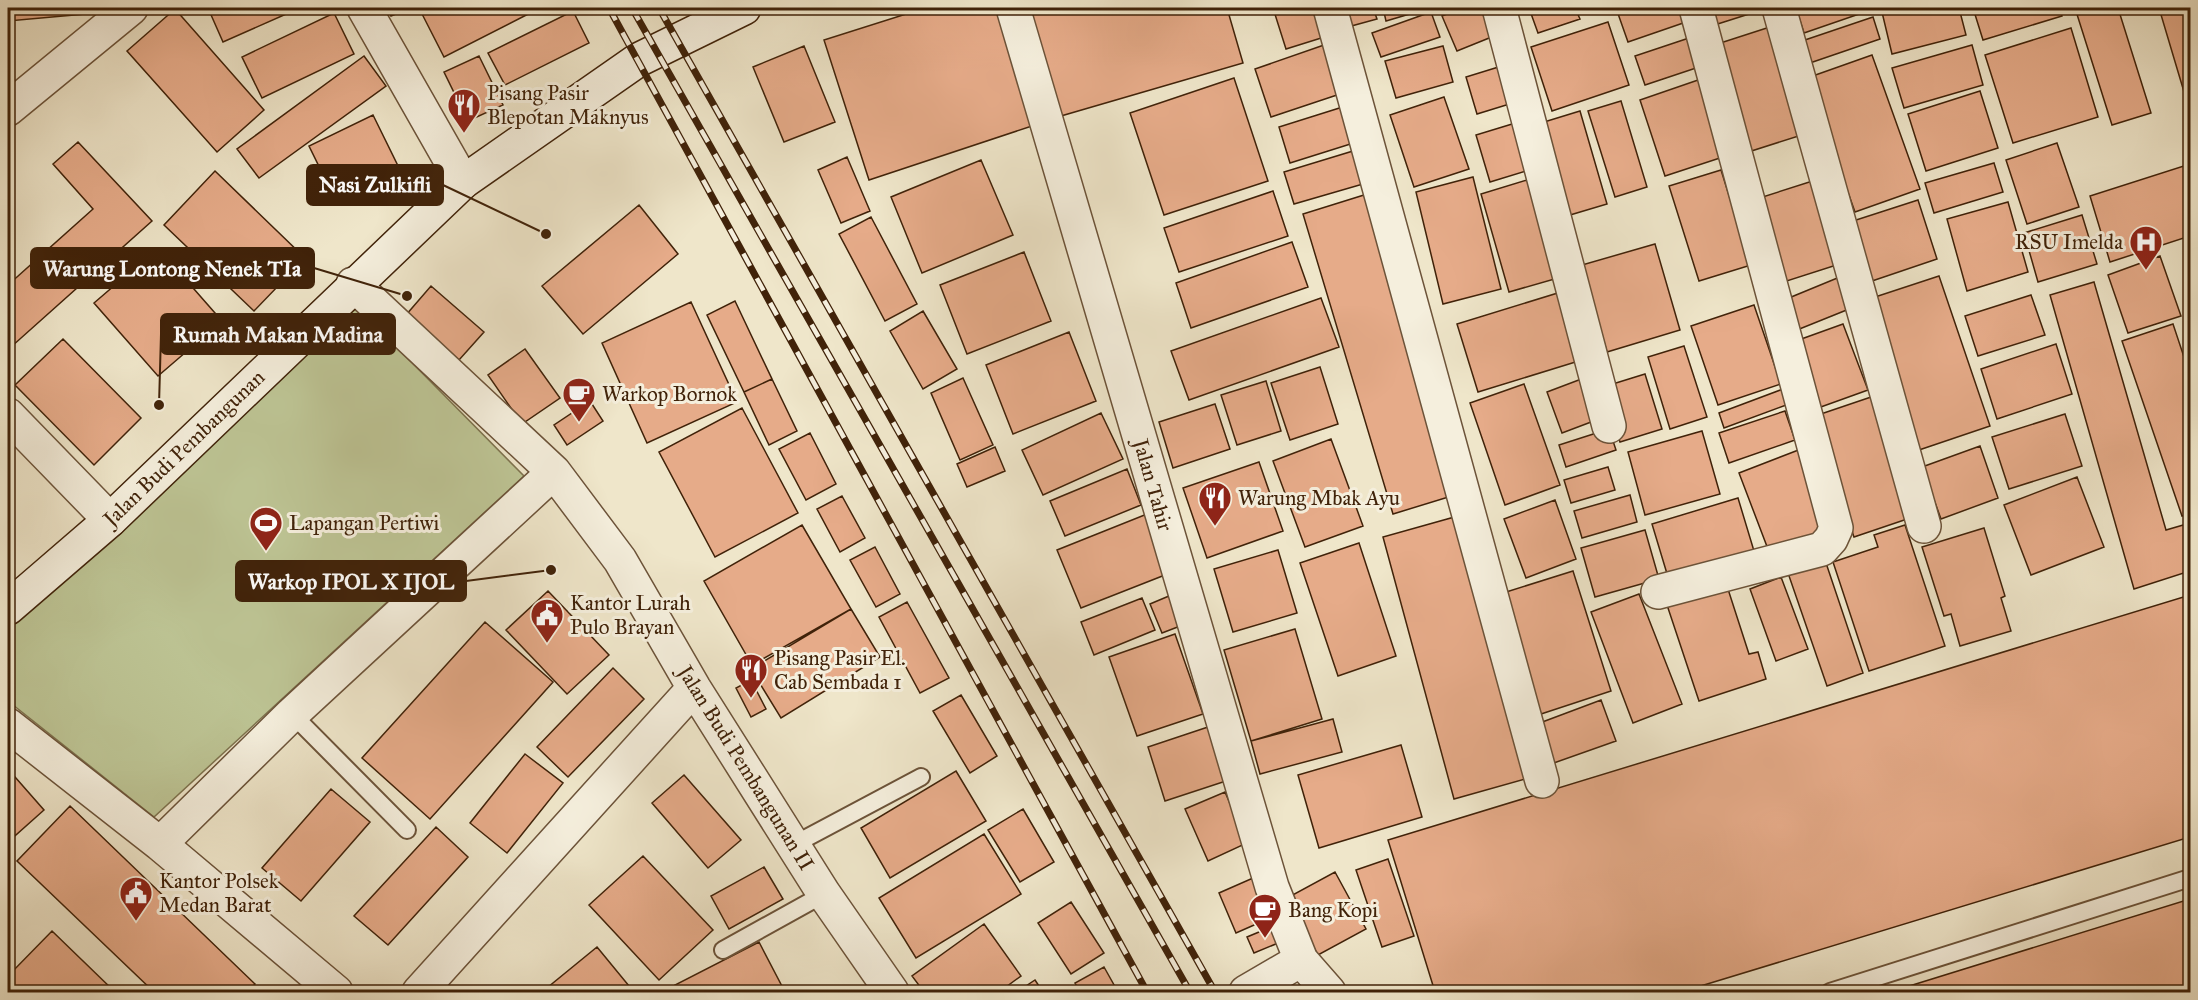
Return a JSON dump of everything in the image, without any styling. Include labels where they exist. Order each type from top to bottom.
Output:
[{"type":"street","points":[[8,109],[131,8]]},
{"type":"street","points":[[364,8],[463,182]]},
{"type":"street","name":"Jalan Budi Pembangunan","points":[[8,608],[110,520],[353,284],[463,182],[638,60],[744,8]]},
{"type":"street","name":"Jalan Tahir","points":[[1013,8],[1268,876],[1301,960],[1329,993]]},
{"type":"street","points":[[1330,8],[1542,781]]},
{"type":"street","points":[[1498,8],[1609,426]]},
{"type":"street","points":[[1658,592],[1821,549],[1831,539],[1836,528],[1696,8]]},
{"type":"street","points":[[1779,8],[1924,526]]},
{"type":"street","name":"Jalan Budi Pembangunan II","points":[[353,284],[554,472],[620,560],[694,688],[795,844],[824,894],[891,993]]},
{"type":"street","points":[[8,414],[110,520]]},
{"type":"street","points":[[160,844],[292,714],[554,472]]},
{"type":"street","points":[[419,993],[694,688]]},
{"type":"street","points":[[8,725],[160,844],[336,993]]},
{"type":"street","points":[[1246,993],[1301,960]]},
{"type":"lane","points":[[292,714],[407,830]]},
{"type":"lane","points":[[795,844],[921,777]]},
{"type":"lane","points":[[1830,993],[2190,878]]},
{"type":"lane","points":[[723,950],[824,894]]},
{"type":"green space","name":"Lapangan Pertiwi","points":[[357,307],[524,476],[154,817],[8,701],[8,628]]},
{"type":"building","points":[[8,8],[85,8],[85,14],[8,21]]},
{"type":"building","points":[[208,8],[292,8],[293,11],[223,42]]},
{"type":"building","points":[[387,8],[411,8],[391,16]]},
{"type":"building","points":[[425,8],[540,8],[444,57],[420,10]]},
{"type":"building","points":[[925,8],[997,8],[1035,125],[869,180],[824,40]]},
{"type":"building","points":[[1022,8],[1227,8],[1243,63],[1054,118]]},
{"type":"building","points":[[1273,8],[1325,8],[1334,34],[1286,49]]},
{"type":"building","points":[[1338,8],[1373,8],[1377,19],[1344,28]]},
{"type":"building","points":[[1383,8],[1430,8],[1386,21]]},
{"type":"building","points":[[1462,8],[1488,8],[1499,34],[1457,51],[1442,16]]},
{"type":"building","points":[[1529,8],[1575,8],[1580,19],[1538,33]]},
{"type":"building","points":[[1587,8],[1603,8],[1588,12]]},
{"type":"building","points":[[1616,8],[1684,8],[1689,21],[1628,42]]},
{"type":"building","points":[[1699,8],[1768,8],[1705,28]]},
{"type":"building","points":[[1796,8],[1864,8],[1865,12],[1804,33]]},
{"type":"building","points":[[1881,8],[1959,8],[1966,35],[1892,54]]},
{"type":"building","points":[[1973,8],[2059,8],[2062,16],[1983,40]]},
{"type":"building","points":[[2075,8],[2118,8],[2151,113],[2112,125]]},
{"type":"building","points":[[2159,8],[2190,8],[2190,112]]},
{"type":"building","points":[[175,9],[264,110],[217,152],[127,51]]},
{"type":"building","points":[[573,11],[589,43],[505,85],[488,53]]},
{"type":"building","points":[[1431,12],[1440,37],[1381,57],[1372,33]]},
{"type":"building","points":[[334,13],[354,54],[262,98],[242,57]]},
{"type":"building","points":[[1873,17],[1880,39],[1804,65],[1796,43]]},
{"type":"building","points":[[1608,22],[1629,85],[1552,111],[1531,47]]},
{"type":"building","points":[[1773,26],[1808,133],[1742,154],[1708,47]]},
{"type":"building","points":[[2071,28],[2098,117],[2013,143],[1985,55]]},
{"type":"building","points":[[1689,38],[1699,67],[1645,85],[1635,56]]},
{"type":"building","points":[[1324,45],[1340,94],[1271,117],[1255,69]]},
{"type":"building","points":[[1972,45],[1983,85],[1904,108],[1892,68]]},
{"type":"building","points":[[804,46],[835,122],[784,142],[753,67]]},
{"type":"building","points":[[1443,46],[1453,82],[1396,98],[1385,61]]},
{"type":"building","points":[[1872,55],[1920,189],[1855,212],[1807,78]]},
{"type":"building","points":[[364,56],[386,86],[259,178],[237,149]]},
{"type":"building","points":[[479,56],[503,105],[468,121],[444,72]]},
{"type":"building","points":[[1505,65],[1516,102],[1477,114],[1466,77]]},
{"type":"building","points":[[1234,78],[1268,181],[1164,215],[1130,113]]},
{"type":"building","points":[[1701,79],[1726,156],[1665,176],[1640,100]]},
{"type":"building","points":[[1980,91],[1998,148],[1926,171],[1908,114]]},
{"type":"building","points":[[1444,97],[1469,169],[1414,187],[1390,115]]},
{"type":"building","points":[[1621,101],[1647,187],[1615,197],[1588,111]]},
{"type":"building","points":[[1349,105],[1360,141],[1290,163],[1279,127]]},
{"type":"building","points":[[1580,111],[1607,204],[1570,215],[1544,122]]},
{"type":"building","points":[[373,115],[402,174],[338,205],[309,146]]},
{"type":"building","points":[[1522,121],[1536,168],[1490,182],[1476,135]]},
{"type":"building","points":[[78,142],[152,221],[11,347],[8,343],[8,285],[93,209],[53,164]]},
{"type":"building","points":[[2057,143],[2079,207],[2027,224],[2006,160]]},
{"type":"building","points":[[1353,151],[1363,184],[1294,204],[1284,172]]},
{"type":"building","points":[[847,157],[870,211],[841,223],[818,170]]},
{"type":"building","points":[[981,160],[1013,235],[922,273],[891,197]]},
{"type":"building","points":[[1994,163],[2003,192],[1934,213],[1925,183]]},
{"type":"building","points":[[2190,164],[2190,236],[2110,262],[2090,196]]},
{"type":"building","points":[[1721,170],[1751,265],[1699,281],[1669,186]]},
{"type":"building","points":[[215,171],[305,258],[254,311],[164,225]]},
{"type":"building","points":[[1473,177],[1501,289],[1443,304],[1416,192]]},
{"type":"building","points":[[1537,177],[1565,276],[1509,292],[1481,194]]},
{"type":"building","points":[[1822,178],[1849,261],[1777,284],[1750,201]]},
{"type":"building","points":[[1273,191],[1288,236],[1179,272],[1164,228]]},
{"type":"building","points":[[1364,195],[1455,495],[1393,514],[1303,214]]},
{"type":"building","points":[[1918,200],[1937,259],[1872,281],[1853,221]]},
{"type":"building","points":[[2008,202],[2028,272],[1967,291],[1947,219]]},
{"type":"building","points":[[639,205],[678,254],[583,334],[542,286]]},
{"type":"building","points":[[2082,215],[2097,264],[2038,282],[2024,233]]},
{"type":"building","points":[[871,217],[917,304],[885,321],[839,234]]},
{"type":"building","points":[[1292,242],[1308,287],[1191,328],[1176,283]]},
{"type":"building","points":[[1655,244],[1680,330],[1607,352],[1582,265]]},
{"type":"building","points":[[158,248],[222,321],[158,376],[94,303]]},
{"type":"building","points":[[1024,252],[1051,321],[967,354],[940,285]]},
{"type":"building","points":[[2160,256],[2181,316],[2128,333],[2108,275]]},
{"type":"building","points":[[1847,274],[1859,305],[1797,330],[1784,300]]},
{"type":"building","points":[[1939,276],[1990,426],[1919,450],[1869,299]]},
{"type":"building","points":[[2094,282],[2166,530],[2190,523],[2190,571],[2134,589],[2050,295]]},
{"type":"building","points":[[431,286],[484,332],[459,360],[406,315]]},
{"type":"building","points":[[1561,292],[1582,360],[1478,392],[1457,324]]},
{"type":"building","points":[[2031,295],[2045,335],[1978,356],[1965,316]]},
{"type":"building","points":[[1321,298],[1339,347],[1189,400],[1171,351]]},
{"type":"building","points":[[735,301],[772,379],[744,392],[707,315]]},
{"type":"building","points":[[691,302],[737,402],[647,443],[602,343]]},
{"type":"building","points":[[1754,305],[1781,384],[1718,405],[1691,326]]},
{"type":"building","points":[[923,311],[957,369],[923,389],[890,331]]},
{"type":"building","points":[[1843,324],[1868,390],[1818,408],[1793,342]]},
{"type":"building","points":[[2173,324],[2190,375],[2190,514],[2182,516],[2122,341]]},
{"type":"building","points":[[1069,332],[1096,401],[1013,434],[986,365]]},
{"type":"building","points":[[63,339],[141,418],[94,465],[15,385]]},
{"type":"building","points":[[2056,344],[2072,394],[1997,419],[1981,369]]},
{"type":"building","points":[[1684,346],[1707,417],[1670,429],[1648,357]]},
{"type":"building","points":[[525,349],[560,398],[522,424],[488,375]]},
{"type":"building","points":[[1320,367],[1338,424],[1290,440],[1271,383]]},
{"type":"building","points":[[1645,374],[1662,429],[1620,442],[1603,387]]},
{"type":"building","points":[[963,378],[993,445],[960,460],[931,393]]},
{"type":"building","points":[[1584,378],[1599,419],[1562,433],[1547,392]]},
{"type":"building","points":[[772,379],[797,431],[769,445],[744,392]]},
{"type":"building","points":[[1266,381],[1281,431],[1237,445],[1221,395]]},
{"type":"building","points":[[1524,384],[1560,485],[1505,505],[1470,403]]},
{"type":"building","points":[[1783,389],[1789,404],[1724,428],[1719,413]]},
{"type":"building","points":[[1877,395],[1919,515],[1854,537],[1812,417]]},
{"type":"building","name":"Warkop Bornok","points":[[590,401],[603,421],[567,445],[554,425]]},
{"type":"building","points":[[1215,404],[1230,449],[1173,468],[1159,422]]},
{"type":"building","points":[[742,408],[798,513],[715,557],[659,452]]},
{"type":"building","points":[[1785,411],[1795,440],[1729,463],[1719,433]]},
{"type":"building","points":[[1101,413],[1123,459],[1043,495],[1022,450]]},
{"type":"building","points":[[2065,414],[2082,466],[2009,489],[1992,437]]},
{"type":"building","points":[[1609,429],[1616,450],[1566,467],[1559,445]]},
{"type":"building","points":[[1702,431],[1720,494],[1645,515],[1628,452]]},
{"type":"building","points":[[810,433],[836,484],[806,500],[779,449]]},
{"type":"building","points":[[1331,439],[1363,526],[1305,547],[1273,461]]},
{"type":"building","points":[[1980,446],[1998,498],[1941,519],[1922,467]]},
{"type":"building","points":[[995,447],[1005,471],[967,487],[957,464]]},
{"type":"building","points":[[1801,449],[1833,533],[1771,557],[1739,473]]},
{"type":"building","points":[[1259,462],[1283,531],[1207,558],[1183,488]]},
{"type":"building","points":[[1608,467],[1615,490],[1571,503],[1564,480]]},
{"type":"building","points":[[1127,469],[1141,505],[1065,536],[1050,501]]},
{"type":"building","points":[[2077,477],[2104,547],[2031,575],[2004,505]]},
{"type":"building","points":[[1630,495],[1637,522],[1582,538],[1574,511]]},
{"type":"building","points":[[842,496],[865,538],[840,552],[817,509]]},
{"type":"building","points":[[1738,498],[1754,551],[1668,577],[1652,524]]},
{"type":"building","points":[[1555,500],[1576,559],[1526,578],[1504,519]]},
{"type":"building","points":[[1147,514],[1170,573],[1081,608],[1057,550]]},
{"type":"building","points":[[1458,516],[1529,778],[1454,799],[1383,537]]},
{"type":"building","points":[[802,525],[851,609],[752,665],[704,581]]},
{"type":"building","points":[[1905,525],[1945,646],[1869,671],[1833,562],[1878,547],[1874,535]]},
{"type":"building","points":[[1984,528],[2005,596],[2001,598],[2011,631],[1960,646],[1951,614],[1944,616],[1922,547]]},
{"type":"building","points":[[1645,530],[1659,579],[1595,597],[1581,548]]},
{"type":"building","points":[[1359,543],[1396,656],[1338,676],[1300,563]]},
{"type":"building","points":[[875,547],[900,594],[876,607],[850,560]]},
{"type":"building","points":[[1278,550],[1297,613],[1233,632],[1214,569]]},
{"type":"building","points":[[1825,560],[1863,673],[1827,686],[1788,573]]},
{"type":"building","points":[[1573,571],[1611,691],[1541,714],[1503,593]]},
{"type":"building","points":[[1781,577],[1808,649],[1776,661],[1750,589]]},
{"type":"building","points":[[1727,586],[1749,654],[1758,652],[1766,679],[1699,701],[1667,605]]},
{"type":"building","points":[[548,591],[609,655],[567,694],[506,630]]},
{"type":"building","points":[[1176,593],[1188,623],[1162,633],[1150,604]]},
{"type":"building","points":[[1639,594],[1682,704],[1633,723],[1591,612]]},
{"type":"building","points":[[2190,595],[2190,837],[1681,992],[1435,992],[1388,840]]},
{"type":"building","points":[[1142,598],[1155,630],[1094,655],[1081,622]]},
{"type":"building","points":[[907,602],[949,678],[920,693],[879,617]]},
{"type":"building","points":[[851,609],[880,657],[781,718],[751,669]]},
{"type":"building","points":[[485,622],[553,682],[430,819],[362,758]]},
{"type":"building","points":[[1295,629],[1322,719],[1251,741],[1224,650]]},
{"type":"building","points":[[1175,634],[1203,714],[1137,736],[1109,657]]},
{"type":"building","points":[[613,668],[644,699],[568,777],[537,747]]},
{"type":"building","name":"Pisang Pasir El. Cab Sembada 1","points":[[751,680],[766,709],[751,717],[736,688]]},
{"type":"building","points":[[961,695],[997,756],[970,773],[933,711]]},
{"type":"building","points":[[1601,700],[1616,741],[1551,764],[1537,724]]},
{"type":"building","points":[[1333,719],[1342,752],[1260,774],[1251,741]]},
{"type":"building","points":[[1214,725],[1232,779],[1165,801],[1148,747]]},
{"type":"building","points":[[1401,745],[1422,817],[1319,848],[1298,775]]},
{"type":"building","points":[[525,754],[563,783],[507,853],[470,823]]},
{"type":"building","points":[[8,769],[44,810],[8,842]]},
{"type":"building","points":[[956,771],[986,821],[890,878],[861,828]]},
{"type":"building","points":[[684,775],[741,840],[708,868],[652,803]]},
{"type":"building","points":[[331,789],[370,822],[301,901],[262,868]]},
{"type":"building","points":[[1225,792],[1247,843],[1208,861],[1185,809]]},
{"type":"building","name":"Kantor Polsek Medan Barat","points":[[70,806],[255,984],[247,992],[154,992],[17,861]]},
{"type":"building","points":[[1023,809],[1054,862],[1020,882],[988,830]]},
{"type":"building","points":[[436,827],[468,857],[388,945],[354,916]]},
{"type":"building","points":[[984,834],[1021,894],[916,958],[879,898]]},
{"type":"building","points":[[643,856],[713,930],[659,980],[589,905]]},
{"type":"building","points":[[1388,859],[1414,936],[1382,947],[1356,870]]},
{"type":"building","points":[[764,867],[783,899],[729,929],[711,896]]},
{"type":"building","points":[[1335,872],[1366,929],[1318,955],[1287,898]]},
{"type":"building","points":[[1253,878],[1270,918],[1236,933],[1219,893]]},
{"type":"building","points":[[2190,899],[2190,992],[1890,992]]},
{"type":"building","points":[[1071,902],[1104,953],[1071,974],[1038,923]]},
{"type":"building","points":[[984,924],[1021,976],[999,992],[924,992],[912,976]]},
{"type":"building","name":"Bang Kopi","points":[[1276,925],[1283,941],[1254,953],[1247,937]]},
{"type":"building","points":[[52,931],[115,992],[8,992],[8,976]]},
{"type":"building","points":[[759,942],[785,992],[679,992],[675,985]]},
{"type":"building","points":[[597,947],[634,992],[542,992]]},
{"type":"building","points":[[1104,967],[1118,992],[1080,992],[1075,983]]},
{"type":"building","points":[[1035,980],[1043,992],[1017,992]]},
{"type":"railway","points":[[609,8],[1147,992]]},
{"type":"railway","points":[[632,8],[1190,992]]},
{"type":"railway","points":[[659,8],[1215,992]]},
{"type":"place","name":"Pisang Pasir Blepotan Maknyus","points":[[464,134]]},
{"type":"place","name":"Nasi Zulkifli","points":[[546,234]]},
{"type":"place","name":"RSU Imelda","points":[[2146,271]]},
{"type":"place","name":"Warung Lontong Nenek TIa","points":[[407,296]]},
{"type":"place","name":"Rumah Makan Madina","points":[[159,405]]},
{"type":"place","name":"Warkop Bornok","points":[[579,423]]},
{"type":"place","name":"Warung Mbak Ayu","points":[[1215,527]]},
{"type":"place","name":"Lapangan Pertiwi","points":[[266,552]]},
{"type":"place","name":"Warkop IPOL X IJOL","points":[[551,570]]},
{"type":"place","name":"Kantor Lurah Pulo Brayan","points":[[547,644]]},
{"type":"place","name":"Pisang Pasir El. Cab Sembada 1","points":[[751,699]]},
{"type":"place","name":"Kantor Polsek Medan Barat","points":[[136,922]]},
{"type":"place","name":"Bang Kopi","points":[[1265,939]]}]
